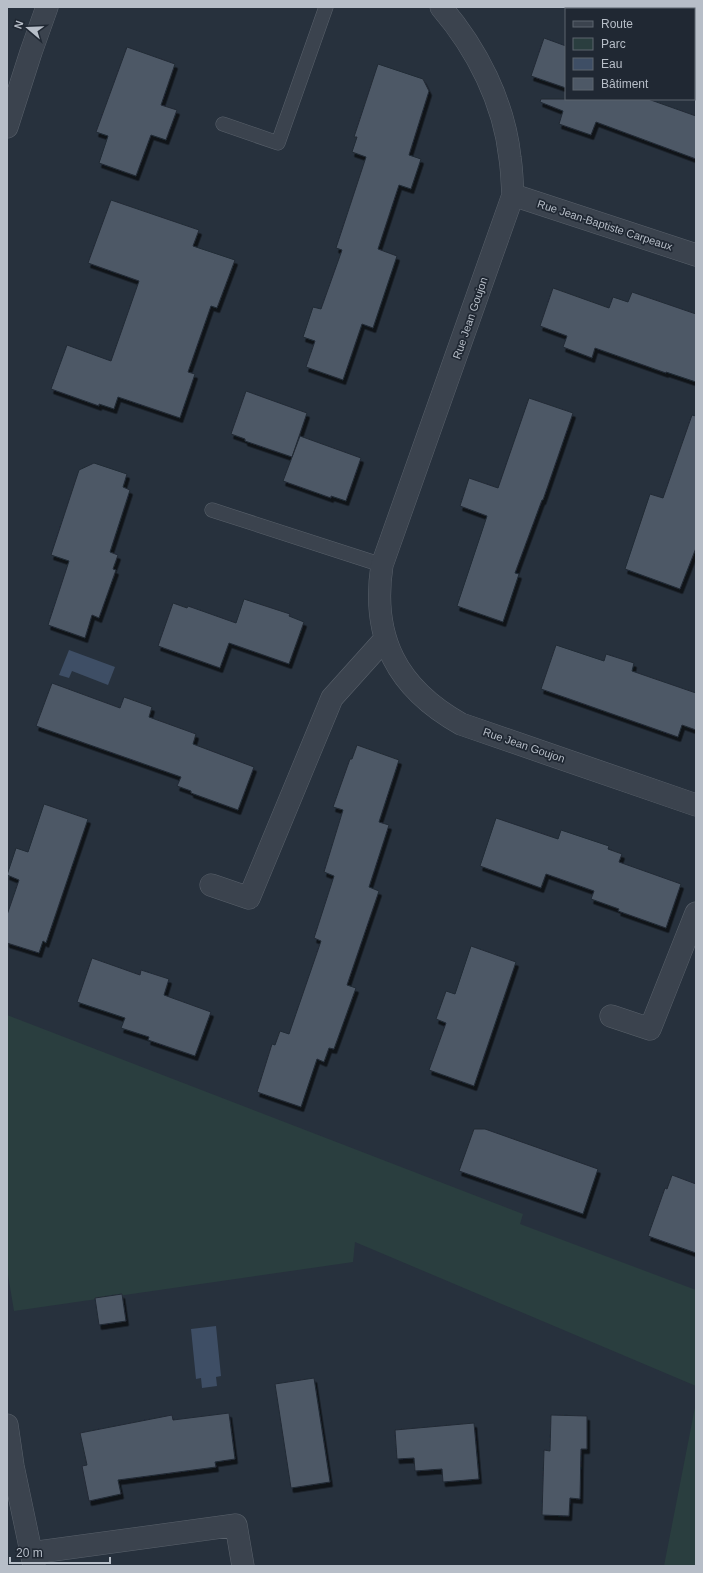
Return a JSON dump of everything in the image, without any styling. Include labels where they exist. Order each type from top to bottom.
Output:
[{"type":"street","points":[[7,127],[47,7]]},
{"type":"street","name":"Rue Jean Goujon","points":[[441,7],[456,24],[475,54],[490,84],[503,120],[510,157],[513,195],[382,565],[379,584],[379,602],[385,639],[394,661],[407,681],[423,698],[441,712],[461,724],[696,804]]},
{"type":"street","name":"Rue Jean-Baptiste Carpeaux","points":[[513,195],[696,255]]},
{"type":"street","points":[[211,885],[249,898],[332,698],[385,639]]},
{"type":"street","points":[[612,1016],[650,1029],[696,912]]},
{"type":"street","points":[[7,1425],[13,1466],[33,1560],[236,1525],[243,1566]]},
{"type":"lane","points":[[223,124],[278,143],[326,7]]},
{"type":"lane","points":[[212,510],[382,565]]},
{"type":"green space","points":[[7,1015],[523,1214],[520,1224],[696,1290],[696,1386],[355,1242],[353,1262],[14,1311],[7,1269]]},
{"type":"green space","points":[[696,1402],[696,1566],[664,1566]]},
{"type":"water","points":[[69,650],[115,667],[108,685],[72,671],[69,678],[59,675]]},
{"type":"water","points":[[216,1326],[221,1376],[216,1377],[217,1386],[202,1388],[201,1378],[196,1379],[191,1329]]},
{"type":"building","points":[[544,38],[565,46],[565,88],[531,76]]},
{"type":"building","points":[[127,47],[175,64],[161,105],[177,110],[166,140],[151,135],[136,176],[99,163],[108,136],[96,132]]},
{"type":"building","points":[[378,64],[423,79],[429,91],[409,155],[421,159],[411,189],[399,185],[378,249],[397,256],[373,328],[362,324],[343,380],[306,367],[315,341],[303,337],[313,307],[321,309],[342,250],[336,248],[366,157],[352,152],[357,137],[354,137]]},
{"type":"building","points":[[541,99],[651,100],[696,116],[696,159],[596,122],[591,135],[559,124],[563,111],[540,102]]},
{"type":"building","points":[[111,200],[199,230],[193,246],[235,260],[217,308],[211,306],[188,372],[195,374],[180,418],[118,397],[114,409],[99,404],[99,406],[51,389],[67,345],[111,361],[139,281],[88,263]]},
{"type":"building","points":[[553,288],[609,308],[613,297],[628,302],[632,292],[696,314],[696,382],[595,348],[592,358],[563,347],[567,336],[540,326]]},
{"type":"building","points":[[246,391],[307,413],[292,457],[245,441],[245,439],[231,434]]},
{"type":"building","points":[[529,398],[573,413],[543,500],[515,573],[519,574],[503,622],[457,606],[487,516],[460,506],[469,478],[498,488]]},
{"type":"building","points":[[692,415],[696,416],[696,548],[680,589],[625,569],[650,494],[663,498]]},
{"type":"building","points":[[300,436],[361,458],[346,501],[331,496],[331,498],[283,481]]},
{"type":"building","points":[[94,463],[127,474],[123,487],[130,490],[110,552],[118,555],[113,569],[116,570],[99,618],[92,615],[85,638],[48,625],[69,561],[51,555],[79,470]]},
{"type":"building","points":[[244,599],[290,614],[289,616],[304,622],[289,664],[229,643],[220,668],[158,646],[173,603],[187,608],[188,606],[236,623]]},
{"type":"building","points":[[556,645],[604,661],[606,654],[634,663],[632,671],[696,693],[696,730],[682,725],[678,737],[541,689]]},
{"type":"building","points":[[52,683],[120,708],[124,697],[152,707],[149,717],[196,734],[193,744],[254,767],[238,810],[191,793],[191,791],[177,786],[181,777],[36,726]]},
{"type":"building","points":[[357,745],[399,760],[379,822],[389,825],[369,887],[379,891],[347,985],[356,988],[334,1049],[329,1048],[324,1062],[317,1059],[301,1107],[257,1092],[272,1044],[275,1045],[280,1031],[289,1034],[321,941],[314,938],[334,876],[324,872],[343,810],[333,807],[350,759],[352,759]]},
{"type":"building","points":[[44,804],[88,819],[46,943],[43,941],[39,953],[7,943],[7,915],[19,880],[7,875],[16,848],[28,852]]},
{"type":"building","points":[[496,818],[558,839],[561,830],[609,846],[608,849],[622,854],[619,862],[681,884],[666,928],[618,911],[619,909],[591,899],[594,891],[546,874],[541,888],[480,866]]},
{"type":"building","points":[[471,946],[516,962],[474,1086],[429,1070],[446,1023],[436,1019],[446,991],[455,994]]},
{"type":"building","points":[[92,958],[140,975],[141,970],[169,979],[164,995],[211,1012],[195,1056],[148,1040],[149,1037],[121,1028],[125,1018],[77,1002]]},
{"type":"building","points":[[474,1129],[485,1129],[598,1169],[583,1214],[459,1171]]},
{"type":"building","points":[[672,1175],[696,1184],[696,1253],[648,1236],[665,1188],[667,1189]]},
{"type":"building","points":[[122,1294],[126,1321],[99,1325],[95,1298]]},
{"type":"building","points":[[314,1378],[330,1482],[291,1488],[275,1384]]},
{"type":"building","points":[[229,1413],[235,1459],[215,1462],[216,1467],[118,1480],[121,1494],[89,1501],[82,1466],[87,1465],[80,1433],[172,1415],[173,1420]]},
{"type":"building","points":[[551,1415],[587,1416],[587,1449],[581,1449],[580,1499],[570,1498],[569,1516],[542,1515],[544,1450],[550,1451]]},
{"type":"building","points":[[474,1423],[479,1479],[443,1482],[442,1469],[415,1471],[414,1458],[397,1459],[395,1430]]}]
